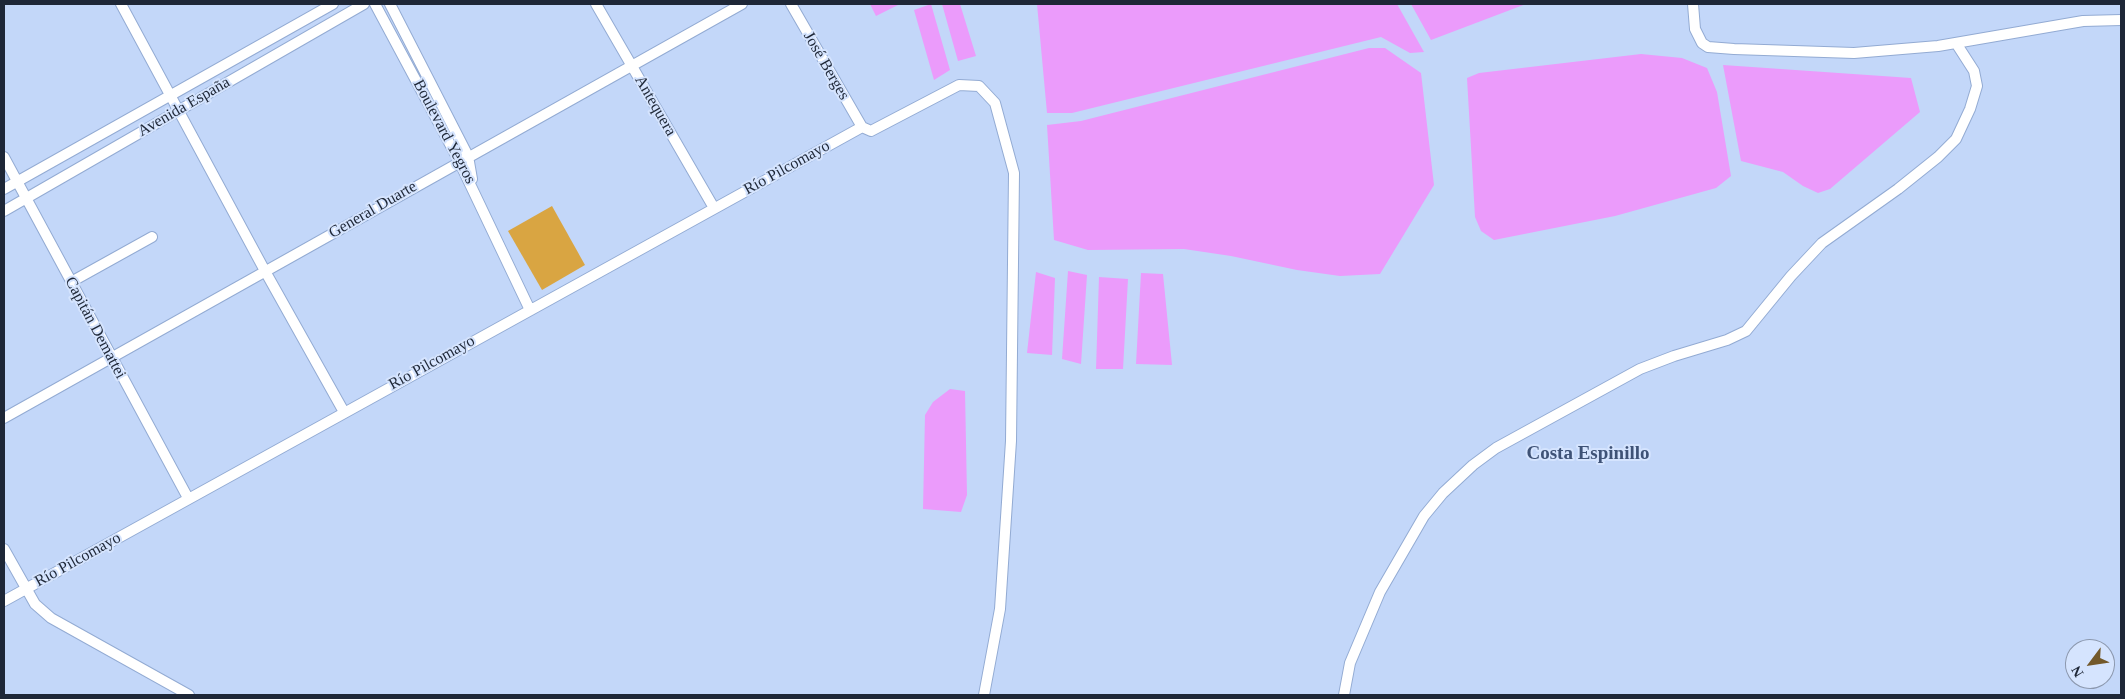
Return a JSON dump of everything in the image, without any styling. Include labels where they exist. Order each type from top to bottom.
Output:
[{"type":"street","points":[[121,4],[265,271],[344,412]]},
{"type":"street","name":"Avenida España","points":[[4,189],[169,94],[333,4]]},
{"type":"street","name":"Avenida España","points":[[4,211],[364,4]]},
{"type":"street","name":"Boulevard Yegros","points":[[375,4],[464,158]]},
{"type":"street","name":"Boulevard Yegros","points":[[390,4],[464,158],[474,190],[530,310]]},
{"type":"street","name":"Antequera","points":[[596,4],[714,208]]},
{"type":"street","name":"General Duarte","points":[[4,418],[464,158],[742,4]]},
{"type":"street","name":"José Berges","points":[[791,4],[862,127]]},
{"type":"street","points":[[1693,4],[1695,29],[1702,43],[1708,47],[1854,53],[1938,46],[2083,21],[2121,20]]},
{"type":"street","points":[[1344,695],[1350,663],[1380,592],[1424,516],[1443,493],[1478,460],[1496,448],[1640,369],[1674,356],[1728,340],[1746,330],[1822,243],[1898,189],[1938,157],[1956,139],[1970,109],[1977,86],[1974,71],[1956,43]]},
{"type":"street","points":[[862,127],[872,131],[959,85],[979,86],[995,103],[1014,173],[1011,441],[1000,610],[984,695]]},
{"type":"street","name":"Río Pilcomayo","points":[[4,601],[862,127]]},
{"type":"street","name":"Capitán Demattei","points":[[4,157],[188,498]]},
{"type":"street","points":[[71,282],[152,237]]},
{"type":"street","points":[[4,548],[35,604],[51,618],[189,695]]},
{"type":"shaded area","points":[[870,4],[898,4],[898,5],[876,16]]},
{"type":"shaded area","points":[[931,4],[950,70],[934,80],[914,10]]},
{"type":"shaded area","points":[[942,4],[960,4],[976,56],[958,61]]},
{"type":"shaded area","points":[[1037,4],[1397,4],[1424,52],[1410,53],[1381,37],[1072,113],[1047,113]]},
{"type":"shaded area","points":[[1411,4],[1526,4],[1431,40]]},
{"type":"shaded area","points":[[1369,48],[1385,48],[1421,73],[1434,185],[1380,274],[1340,276],[1184,249],[1088,250],[1054,240],[1047,125],[1081,121]]},
{"type":"shaded area","points":[[1641,54],[1682,58],[1707,68],[1717,92],[1731,176],[1716,188],[1615,216],[1494,240],[1481,231],[1475,217],[1467,78],[1479,73]]},
{"type":"shaded area","points":[[1723,65],[1911,78],[1920,112],[1830,189],[1818,193],[1803,186],[1783,172],[1741,161]]},
{"type":"shaded area","points":[[552,206],[585,265],[542,290],[508,231]]},
{"type":"shaded area","points":[[1068,271],[1087,275],[1081,364],[1062,359]]},
{"type":"shaded area","points":[[1036,272],[1055,278],[1052,355],[1027,353]]},
{"type":"shaded area","points":[[1141,273],[1163,274],[1172,365],[1136,364]]},
{"type":"shaded area","points":[[1099,277],[1128,279],[1123,369],[1096,369]]},
{"type":"shaded area","points":[[950,389],[965,391],[967,495],[961,512],[923,509],[925,415],[933,402]]},
{"type":"district","name":"Costa Espinillo","points":[[1588,454]]}]
